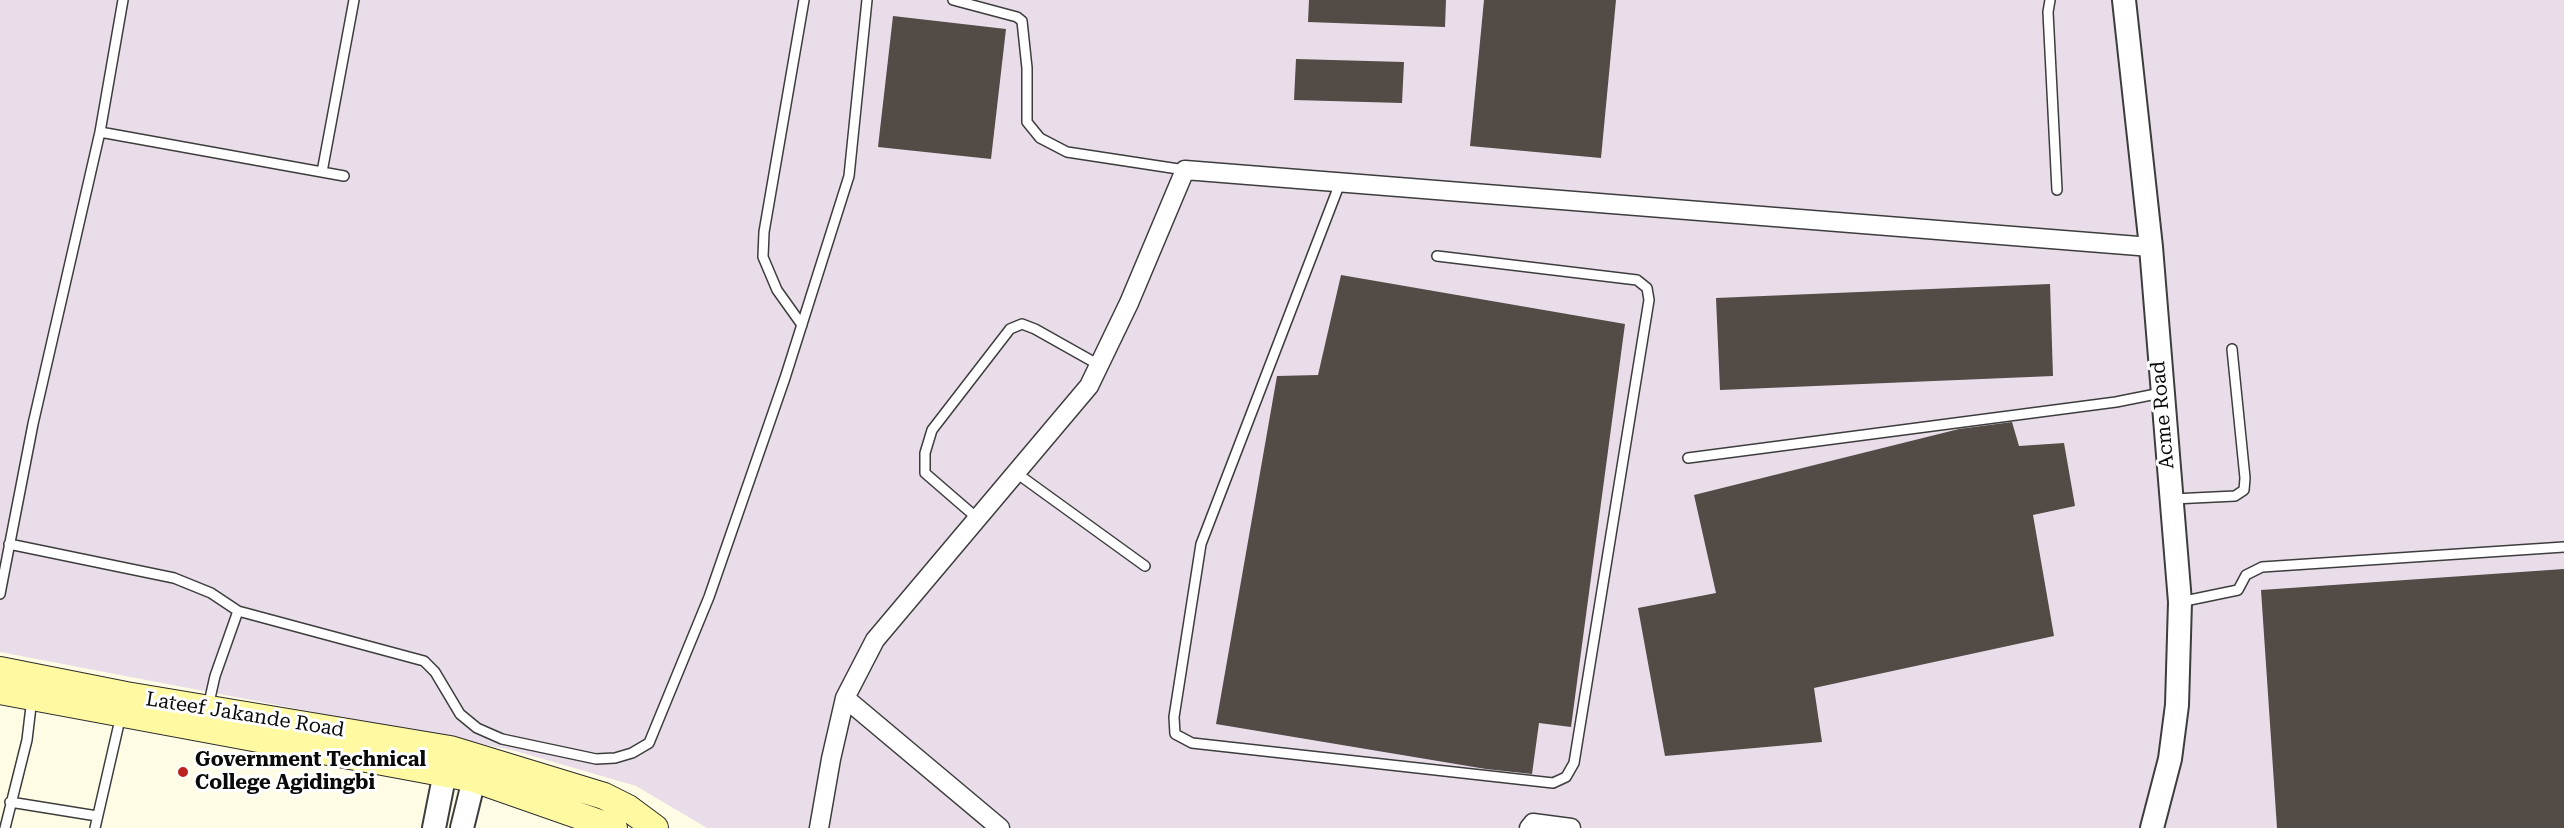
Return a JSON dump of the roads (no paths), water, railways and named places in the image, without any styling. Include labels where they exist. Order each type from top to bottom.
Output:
[{"type":"main road","name":"Lateef Jakande Road","points":[[0,670],[208,709],[604,796],[628,808],[655,828]]},
{"type":"main road","name":"Lateef Jakande Road","points":[[0,690],[121,715],[447,761]]},
{"type":"main road","name":"Lateef Jakande Road","points":[[477,768],[614,828]]},
{"type":"street","name":"Acme Road","points":[[2124,0],[2151,247],[2161,393],[2180,602],[2177,705],[2170,759],[2152,828]]},
{"type":"street","points":[[819,828],[845,698],[875,640],[1089,386],[1185,170],[2151,247]]},
{"type":"street","points":[[845,698],[1000,828]]},
{"type":"street","points":[[434,828],[447,761]]},
{"type":"street","points":[[462,828],[477,768]]},
{"type":"street","points":[[1529,828],[1533,823],[1571,828]]},
{"type":"lane","points":[[0,594],[3,565],[33,424],[100,132],[123,0]]},
{"type":"lane","points":[[321,172],[354,0]]},
{"type":"lane","points":[[802,325],[777,290],[763,257],[764,232],[804,0]]},
{"type":"lane","points":[[9,544],[174,578],[211,593],[238,610],[423,661],[435,672],[460,714],[477,729],[502,739],[596,759],[615,758],[632,753],[649,743],[709,597],[802,325],[849,176],[867,0]]},
{"type":"lane","points":[[952,0],[1017,17],[1022,21],[1027,68],[1027,122],[1040,138],[1067,152],[1185,170]]},
{"type":"lane","points":[[2050,0],[2048,12],[2057,190]]},
{"type":"lane","points":[[100,132],[344,176]]},
{"type":"lane","points":[[1340,183],[1214,505],[1201,544],[1194,577],[1174,717],[1175,734],[1192,743],[1553,783],[1566,777],[1574,763],[1649,300],[1647,288],[1637,280],[1437,256]]},
{"type":"lane","points":[[977,518],[926,473],[925,453],[932,430],[1010,328],[1022,324],[1035,329],[1099,365]]},
{"type":"lane","points":[[2171,499],[2235,496],[2244,490],[2245,478],[2232,349]]},
{"type":"lane","points":[[1688,458],[2116,402],[2161,393]]},
{"type":"lane","points":[[1015,472],[1145,566]]},
{"type":"lane","points":[[2180,602],[2238,590],[2246,575],[2262,567],[2564,548]]},
{"type":"lane","points":[[208,709],[214,676],[238,610]]},
{"type":"lane","points":[[5,828],[27,740],[32,695]]},
{"type":"lane","points":[[94,828],[121,715]]},
{"type":"lane","points":[[10,802],[97,816]]},
{"type":"place","name":"Government Technical College Agidingbi","points":[[183,772]]}]
